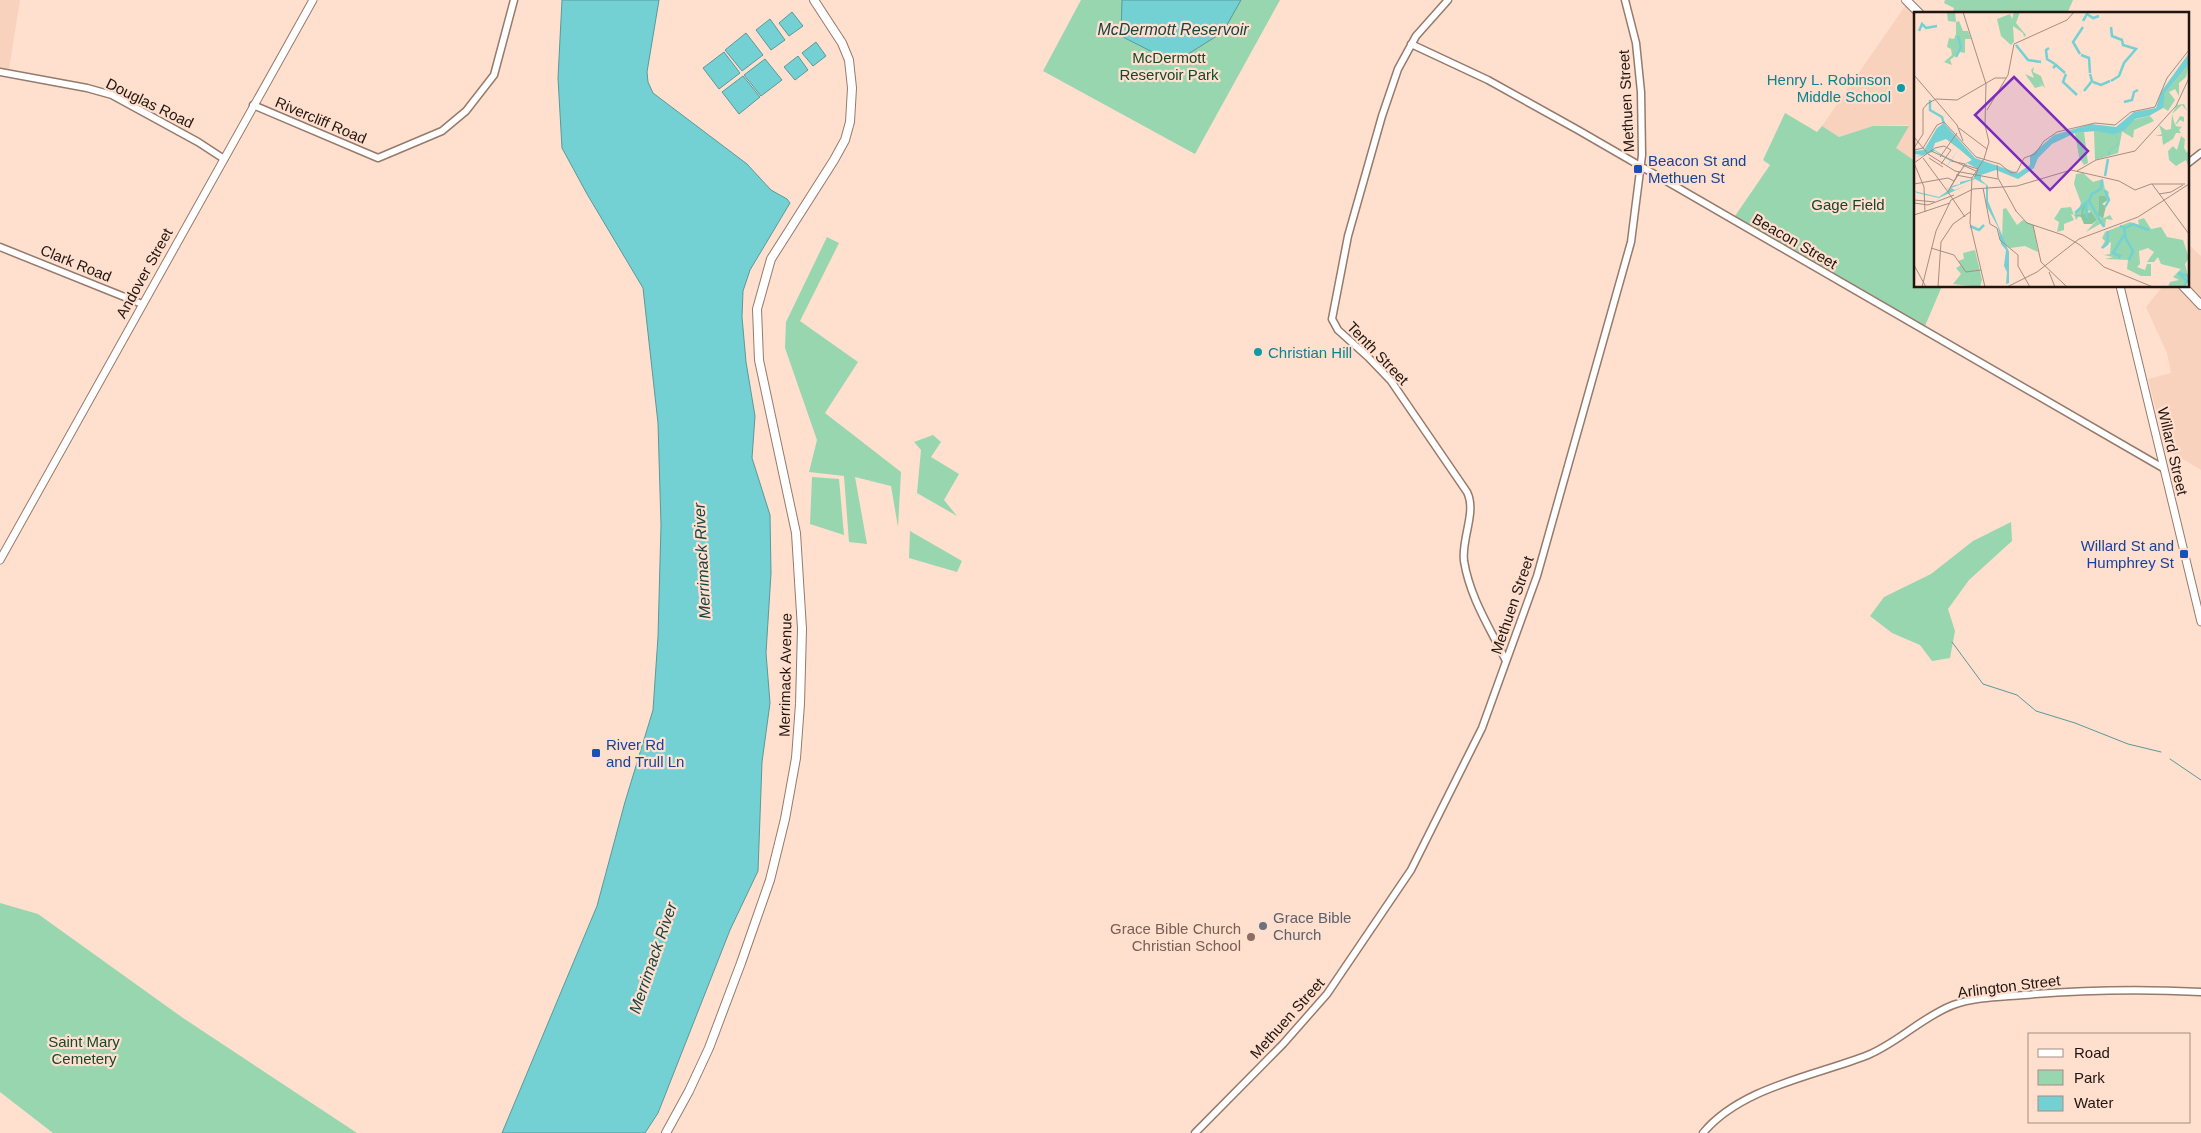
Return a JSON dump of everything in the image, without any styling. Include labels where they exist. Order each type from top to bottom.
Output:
[{"type":"main road","name":"Andover Street","points":[[0,560],[313,0]]},
{"type":"main road","name":"Merrimack Avenue","points":[[666,1133],[683,1104],[706,1056],[770,880],[785,819],[796,758],[802,629],[796,533],[759,360],[757,309],[771,259],[845,140],[850,122],[852,88],[849,60],[842,43],[814,0]]},
{"type":"main road","points":[[1906,0],[1918,12]]},
{"type":"main road","name":"Willard Street","points":[[2120,288],[2201,622]]},
{"type":"main road","points":[[2185,288],[2201,305]]},
{"type":"street","name":"Rivercliff Road","points":[[253,105],[378,158],[442,130],[466,111],[494,75],[514,0]]},
{"type":"street","name":"Tenth Street","points":[[1448,0],[1424,26],[1411,44],[1398,69],[1382,116],[1348,236],[1332,318],[1338,330],[1391,381],[1467,492],[1470,507],[1464,556],[1468,580],[1479,609],[1506,661]]},
{"type":"street","name":"Methuen Street","points":[[1195,1133],[1320,1003],[1393,899],[1411,870],[1482,728],[1537,576],[1631,242],[1641,166],[1640,78],[1636,44],[1625,0]]},
{"type":"street","name":"Beacon Street","points":[[1411,44],[1488,80],[1641,166],[2163,468]]},
{"type":"street","name":"Douglas Road","points":[[0,72],[87,88],[112,95],[198,142],[224,159]]},
{"type":"street","points":[[2188,163],[2201,153]]},
{"type":"street","name":"Clark Road","points":[[0,247],[142,304]]},
{"type":"street","name":"Arlington Street","points":[[1704,1133],[1719,1116],[1743,1101],[1882,1048],[1937,1012],[1960,1003],[1996,997],[2081,991],[2201,992]]},
{"type":"shaded area","points":[[0,0],[20,0],[9,69],[0,68]]},
{"type":"shaded area","points":[[1905,6],[1914,15],[1914,160],[1895,148],[1909,125],[1873,126],[1839,137],[1822,126]]},
{"type":"shaded area","points":[[2188,244],[2201,256],[2201,470],[2166,449],[2148,379],[2171,373],[2167,353],[2146,307],[2161,288],[2188,288]]},
{"type":"green space","name":"McDermott Reservoir Park","points":[[1081,0],[1280,0],[1195,154],[1043,71]]},
{"type":"green space","points":[[1945,0],[2073,0],[2068,12],[1953,12],[1954,8],[1944,3]]},
{"type":"green space","name":"Gage Field","points":[[1785,113],[1817,132],[1822,126],[1839,137],[1873,126],[1909,126],[1896,148],[1914,160],[1914,288],[1941,288],[1925,326],[1735,216],[1770,165],[1763,160]]},
{"type":"green space","points":[[827,237],[839,243],[800,321],[858,362],[825,413],[901,472],[898,527],[891,486],[855,477],[867,544],[849,542],[844,476],[809,472],[817,440],[785,348],[786,322]]},
{"type":"green space","points":[[933,435],[941,442],[931,457],[959,474],[944,500],[957,516],[917,493],[921,450],[914,442]]},
{"type":"green space","points":[[812,477],[839,479],[844,535],[810,524]]},
{"type":"green space","points":[[2011,522],[2012,541],[1969,580],[1948,609],[1955,631],[1950,658],[1932,661],[1920,645],[1892,633],[1870,616],[1884,597],[1931,574],[1973,541]]},
{"type":"green space","points":[[910,531],[962,561],[957,572],[909,558]]},
{"type":"green space","name":"Saint Mary Cemetery","points":[[0,903],[38,914],[183,1018],[357,1133],[53,1133],[0,1092]]},
{"type":"water","name":"Merrimack River","points":[[562,0],[659,0],[647,72],[648,82],[653,93],[747,164],[771,190],[787,199],[790,203],[750,270],[743,291],[742,317],[746,362],[755,416],[752,458],[770,515],[771,573],[766,653],[770,703],[762,762],[758,871],[730,930],[658,1113],[645,1133],[502,1133],[597,906],[625,802],[653,710],[658,637],[661,525],[658,423],[643,288],[562,148],[558,78]]},
{"type":"water","name":"McDermott Reservoir","points":[[1122,0],[1241,0],[1223,32],[1174,63],[1121,36]]},
{"type":"water","points":[[792,12],[803,26],[789,36],[779,23]]},
{"type":"water","points":[[770,19],[785,40],[771,50],[756,30]]},
{"type":"water","points":[[746,33],[763,55],[742,71],[725,50]]},
{"type":"water","points":[[816,42],[826,56],[813,66],[802,53]]},
{"type":"water","points":[[724,52],[740,73],[719,89],[703,68]]},
{"type":"water","points":[[798,56],[808,70],[795,80],[784,67]]},
{"type":"water","points":[[765,59],[782,80],[761,96],[744,75]]},
{"type":"water","points":[[743,76],[760,97],[739,114],[722,92]]},
{"type":"waterway","points":[[1952,642],[1983,684],[2017,695],[2036,711],[2075,723],[2128,744],[2161,752]]},
{"type":"waterway","points":[[2170,759],[2201,780]]},
{"type":"place","name":"Henry L. Robinson Middle School","points":[[1901,88]]},
{"type":"place","name":"Beacon St and Methuen St","points":[[1638,169]]},
{"type":"place","name":"Christian Hill","points":[[1258,352]]},
{"type":"place","name":"Willard St and Humphrey St","points":[[2184,554]]},
{"type":"place","name":"River Rd and Trull Ln","points":[[596,753]]},
{"type":"place","name":"Grace Bible Church","points":[[1263,926]]},
{"type":"place","name":"Grace Bible Church Christian School","points":[[1251,937]]}]
